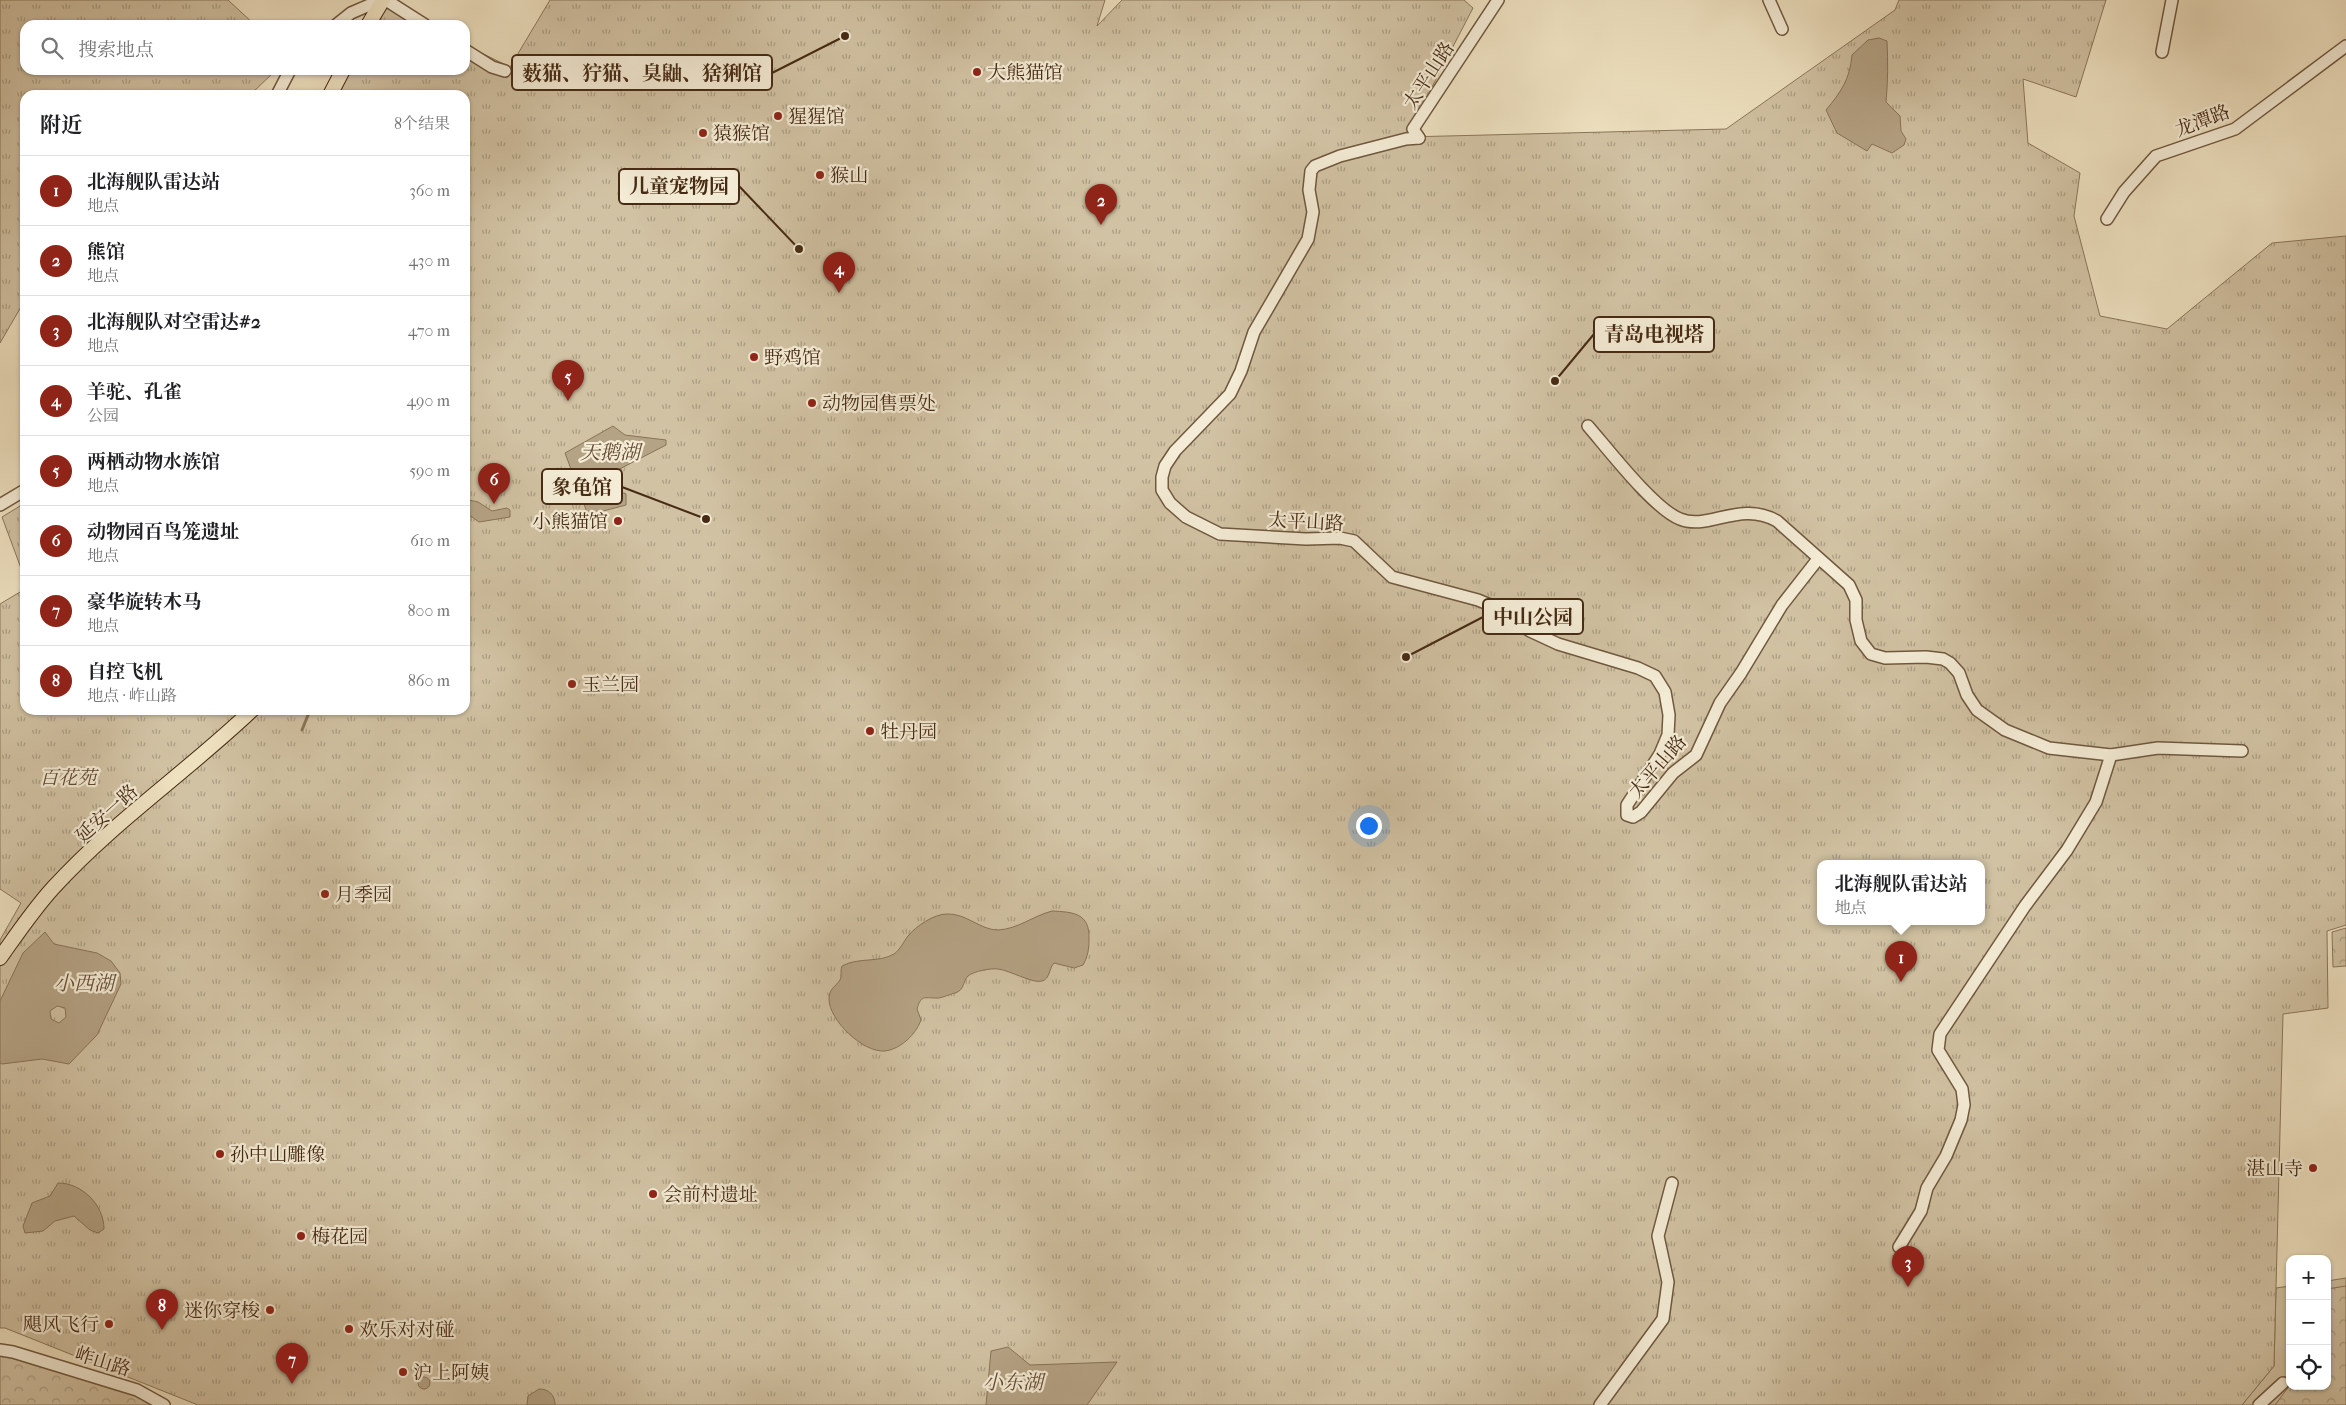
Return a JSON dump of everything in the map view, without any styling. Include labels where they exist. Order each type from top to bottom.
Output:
[{"type":"main road","points":[[371,20],[383,0]]},
{"type":"main road","points":[[333,90],[340,75]]},
{"type":"main road","name":"延安一路","points":[[0,958],[29,916],[54,886],[110,833],[246,715]]},
{"type":"street","points":[[342,20],[351,13],[383,0],[417,20]]},
{"type":"street","name":"太平山路","points":[[1498,0],[1413,129],[1419,138],[1406,139],[1340,156],[1315,166],[1311,171],[1309,190],[1314,212],[1308,239],[1302,247],[1293,267],[1281,282],[1254,332],[1241,372],[1230,394],[1176,451],[1165,466],[1162,477],[1162,490],[1170,503],[1186,518],[1220,534],[1306,539],[1340,538],[1354,541],[1392,577],[1478,600],[1495,607],[1530,631],[1558,644],[1638,668],[1655,676],[1665,692],[1669,715],[1668,735],[1660,754],[1627,805],[1627,815],[1633,817],[1641,812],[1673,773],[1696,755],[1720,703],[1741,674],[1782,604],[1818,559]]},
{"type":"street","points":[[1769,0],[1782,29]]},
{"type":"street","points":[[2162,52],[2172,0]]},
{"type":"street","name":"龙潭路","points":[[2107,219],[2124,192],[2156,156],[2235,129],[2346,46]]},
{"type":"street","points":[[470,53],[492,67],[505,71]]},
{"type":"street","points":[[280,90],[287,75]]},
{"type":"street","points":[[1588,426],[1660,507],[1680,520],[1700,521],[1743,513],[1765,514],[1777,521],[1849,585],[1856,600],[1856,620],[1861,641],[1871,654],[1885,658],[1943,659],[1950,662],[1959,673],[1967,695],[1977,710],[2005,730],[2049,748],[2111,756],[2158,748],[2242,751]]},
{"type":"street","points":[[0,505],[20,493]]},
{"type":"street","points":[[1899,1247],[1921,1211],[1927,1188],[1946,1156],[1961,1120],[1964,1105],[1962,1089],[1938,1050],[1940,1034],[2025,906],[2067,850],[2096,802],[2111,756]]},
{"type":"street","points":[[1600,1405],[1663,1319],[1668,1282],[1658,1236],[1672,1183]]},
{"type":"street","name":"岞山路","points":[[0,1350],[13,1352],[137,1390],[164,1405]]},
{"type":"street","points":[[2259,1405],[2283,1384]]},
{"type":"green space","points":[[0,0],[228,0],[250,20],[20,20],[20,75],[271,75],[255,90],[20,90],[20,309],[0,343]]},
{"type":"green space","name":"百花苑","points":[[550,0],[1105,0],[1097,26],[1122,0],[1464,0],[1473,8],[1406,137],[1726,129],[1895,10],[1899,0],[2106,0],[2076,97],[2023,79],[2028,143],[2080,173],[2074,216],[2100,316],[2167,329],[2272,243],[2346,236],[2346,925],[2327,931],[2328,1008],[2283,1014],[2274,1366],[2242,1405],[198,1405],[5,1328],[0,1328],[0,940],[21,903],[0,889],[0,604],[20,592],[20,715],[470,715],[470,90],[333,90],[343,75],[470,75],[470,47],[510,67]]},
{"type":"green space","points":[[386,8],[411,20],[378,20]]},
{"type":"green space","points":[[20,506],[20,566],[2,517]]},
{"type":"green space","points":[[2346,928],[2346,966],[2333,967],[2332,932]]},
{"type":"green space","points":[[2346,1278],[2346,1405],[2242,1405],[2274,1366],[2276,1288],[2286,1287],[2286,1390],[2331,1390],[2331,1280]]},
{"type":"green space","points":[[2346,1286],[2346,1405],[2275,1405],[2286,1390],[2331,1390],[2331,1288]]},
{"type":"green space","points":[[0,1355],[17,1357],[136,1394],[155,1405],[0,1405]]},
{"type":"water","points":[[1879,38],[1887,41],[1888,72],[1886,102],[1900,116],[1901,131],[1906,139],[1904,145],[1892,153],[1872,144],[1867,151],[1837,133],[1826,110],[1844,85],[1852,55],[1868,40]]},
{"type":"water","name":"天鹅湖","points":[[613,426],[625,435],[666,440],[666,445],[606,476],[619,491],[626,494],[626,505],[588,515],[565,453]]},
{"type":"water","points":[[470,500],[478,502],[492,511],[507,508],[510,510],[510,517],[479,522],[470,516]]},
{"type":"water","points":[[1052,911],[1073,913],[1087,924],[1089,946],[1083,965],[1074,968],[1054,963],[1047,978],[1042,981],[1027,979],[998,969],[987,969],[974,973],[968,976],[958,992],[940,998],[922,999],[917,1009],[921,1020],[919,1025],[907,1040],[891,1050],[876,1050],[867,1047],[849,1034],[835,1016],[829,999],[830,993],[840,980],[842,966],[848,963],[888,957],[894,954],[911,932],[931,918],[954,914],[985,927],[998,930],[1019,925]]},
{"type":"water","name":"小西湖","points":[[45,932],[54,944],[97,953],[111,961],[120,973],[121,984],[97,1035],[69,1064],[42,1059],[0,1063],[0,1001],[23,953]],"holes":[[[57,1006],[65,1008],[66,1017],[59,1023],[51,1019],[50,1011]]]},
{"type":"water","points":[[58,1183],[75,1187],[90,1197],[100,1212],[104,1229],[98,1233],[90,1230],[74,1216],[55,1221],[43,1231],[25,1233],[23,1226],[32,1203],[50,1196]]},
{"type":"water","name":"小东湖","points":[[1008,1347],[1030,1365],[1117,1362],[1087,1405],[986,1405],[991,1351]]},
{"type":"water","points":[[426,1377],[429,1378],[429,1388],[422,1389],[419,1388],[418,1381],[419,1378]]},
{"type":"water","points":[[539,1389],[551,1393],[555,1405],[527,1405],[528,1396]]},
{"type":"waterway","points":[[302,730],[308,715]]},
{"type":"place","name":"薮猫、狞猫、臭鼬、猞猁馆","points":[[845,36]]},
{"type":"place","name":"大熊猫馆","points":[[977,72]]},
{"type":"place","name":"猩猩馆","points":[[778,116]]},
{"type":"place","name":"猿猴馆","points":[[703,133]]},
{"type":"place","name":"猴山","points":[[820,175]]},
{"type":"place","name":"熊馆","points":[[1101,225]]},
{"type":"place","name":"儿童宠物园","points":[[799,249]]},
{"type":"place","name":"羊驼、孔雀","points":[[839,293]]},
{"type":"place","name":"野鸡馆","points":[[754,357]]},
{"type":"place","name":"青岛电视塔","points":[[1555,381]]},
{"type":"place","name":"两栖动物水族馆","points":[[568,401]]},
{"type":"place","name":"动物园售票处","points":[[812,403]]},
{"type":"place","name":"动物园百鸟笼遗址","points":[[494,504]]},
{"type":"place","name":"象龟馆","points":[[706,519]]},
{"type":"place","name":"小熊猫馆","points":[[618,521]]},
{"type":"place","name":"中山公园","points":[[1406,657]]},
{"type":"place","name":"玉兰园","points":[[572,684]]},
{"type":"place","name":"牡丹园","points":[[870,731]]},
{"type":"place","name":"月季园","points":[[325,894]]},
{"type":"place","name":"北海舰队雷达站","points":[[1901,982]]},
{"type":"place","name":"孙中山雕像","points":[[220,1154]]},
{"type":"place","name":"湛山寺","points":[[2313,1168]]},
{"type":"place","name":"会前村遗址","points":[[653,1194]]},
{"type":"place","name":"梅花园","points":[[301,1236]]},
{"type":"place","name":"北海舰队对空雷达#2","points":[[1908,1287]]},
{"type":"place","name":"迷你穿梭","points":[[270,1310]]},
{"type":"place","name":"飓风飞行","points":[[109,1324]]},
{"type":"place","name":"欢乐对对碰","points":[[349,1329]]},
{"type":"place","name":"自控飞机","points":[[162,1330]]},
{"type":"place","name":"沪上阿姨","points":[[403,1372]]},
{"type":"place","name":"豪华旋转木马","points":[[292,1384]]}]
